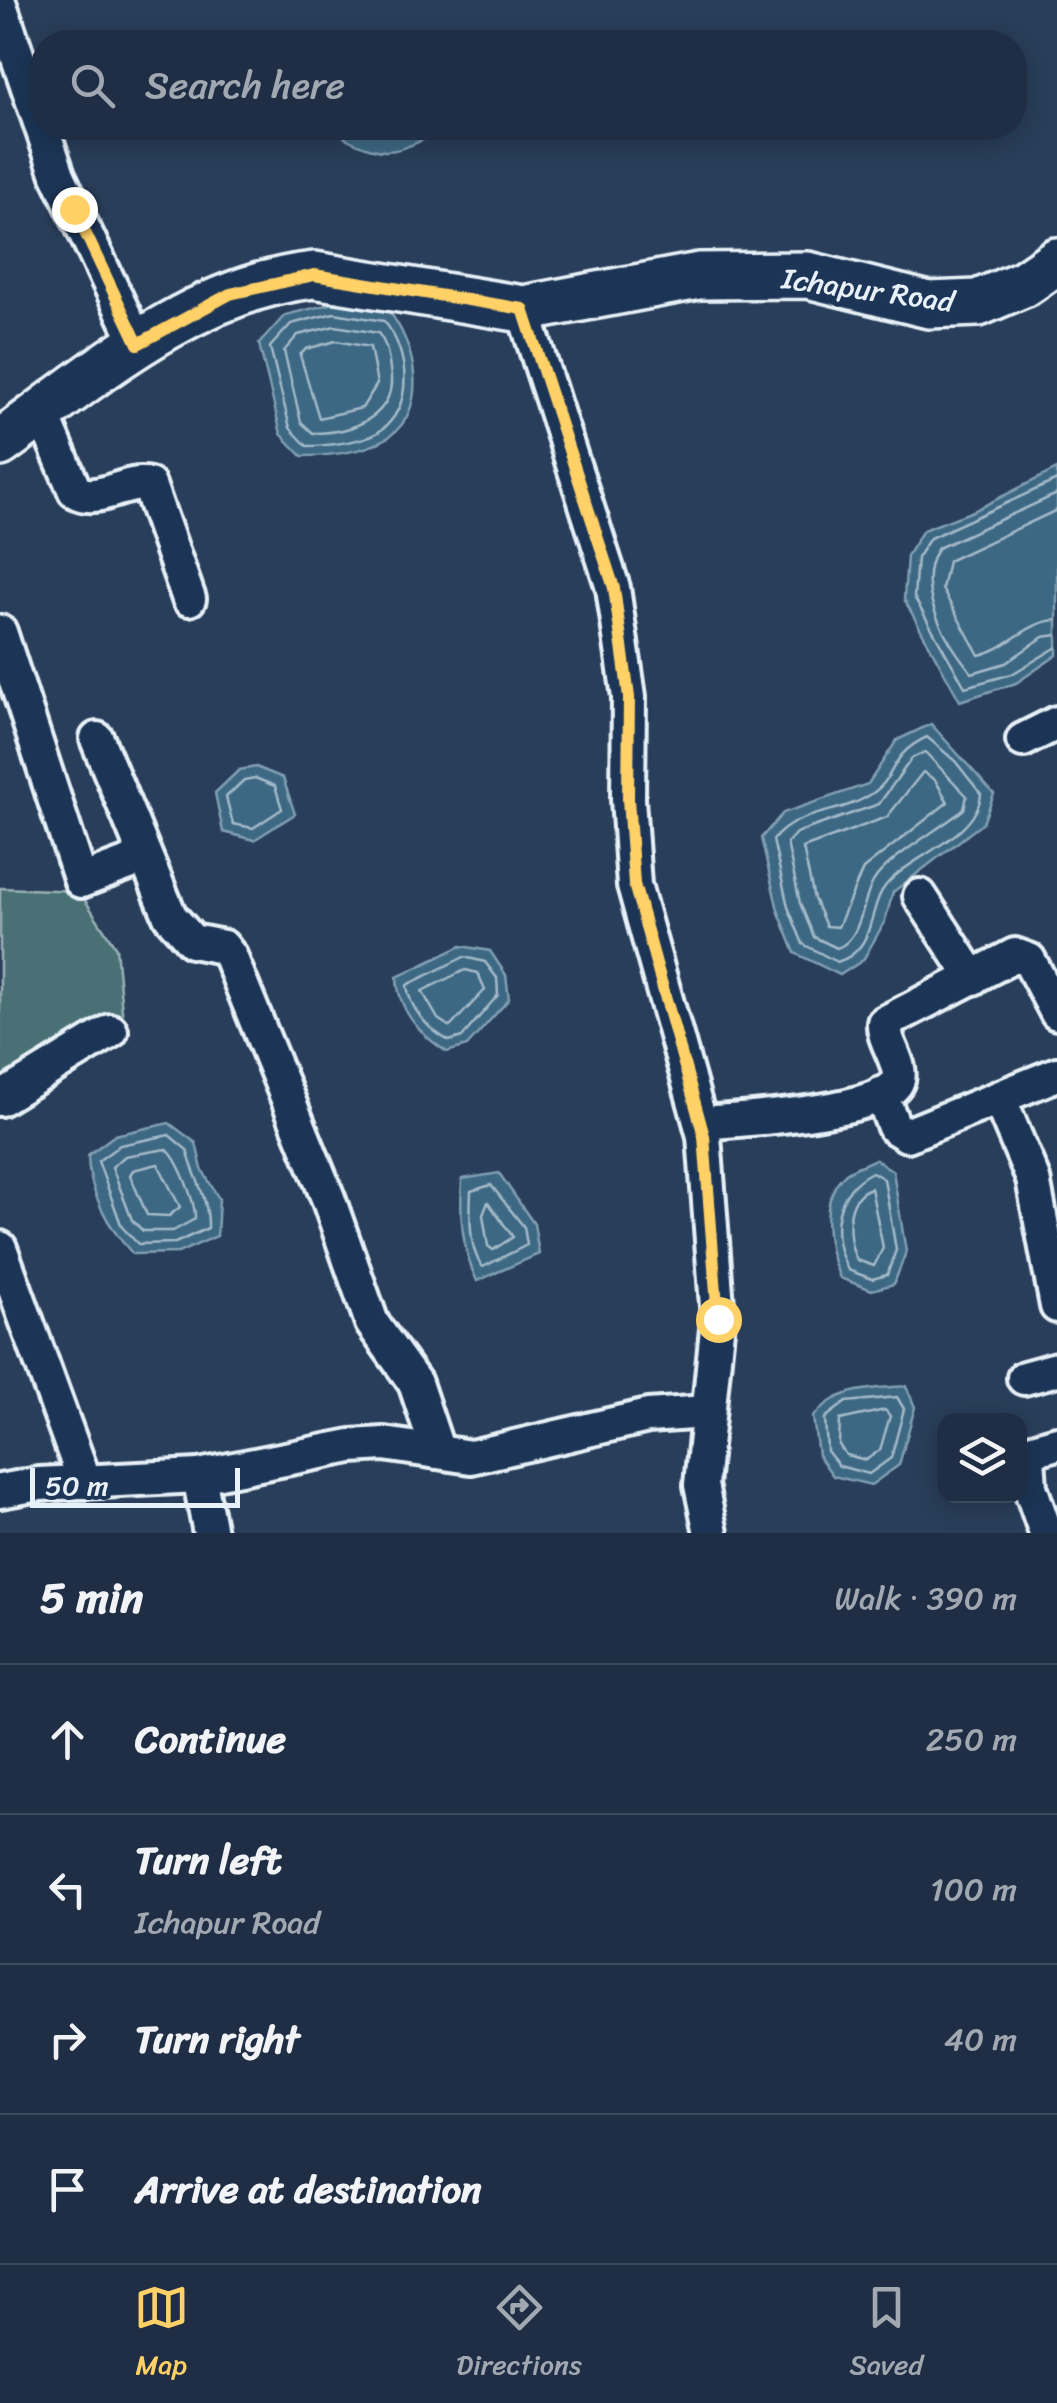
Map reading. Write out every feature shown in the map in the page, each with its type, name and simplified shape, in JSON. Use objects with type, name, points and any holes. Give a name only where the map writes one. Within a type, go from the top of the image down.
[{"type":"street","points":[[0,5],[30,93]]},
{"type":"street","points":[[46,140],[58,175],[138,344]]},
{"type":"street","name":"Ichapur Road","points":[[0,443],[138,344],[230,294],[314,275],[523,309],[699,276],[808,275],[929,304],[978,304],[1026,282],[1057,261]]},
{"type":"street","points":[[523,309],[614,588],[629,697],[628,799],[634,884],[701,1123],[718,1319],[701,1485],[710,1533]]},
{"type":"street","points":[[42,412],[75,491],[88,497],[137,484],[154,490],[164,534],[189,599]]},
{"type":"street","points":[[0,632],[80,881],[145,857]]},
{"type":"street","points":[[1023,740],[1057,723]]},
{"type":"street","points":[[97,739],[170,916],[189,939],[223,946],[230,956],[328,1198],[372,1323],[415,1383],[438,1452]]},
{"type":"street","points":[[920,896],[974,978]]},
{"type":"street","points":[[701,1123],[841,1108],[881,1094],[893,1087],[899,1074],[884,1023],[1015,956],[1024,956],[1057,1014]]},
{"type":"street","points":[[0,1098],[112,1031]]},
{"type":"street","points":[[881,1094],[894,1127],[907,1135],[1057,1074]]},
{"type":"street","points":[[999,1098],[1033,1179],[1057,1306]]},
{"type":"street","points":[[0,1248],[85,1482]]},
{"type":"street","points":[[1024,1378],[1057,1369]]},
{"type":"street","points":[[0,1491],[199,1476],[351,1446],[384,1444],[471,1457],[648,1416],[707,1412]]},
{"type":"street","points":[[1046,1533],[1030,1487],[1028,1457],[1034,1450],[1057,1443]]},
{"type":"street","points":[[199,1476],[210,1533]]},
{"type":"green space","points":[[0,888],[79,891],[116,948],[124,1032],[0,1089]]},
{"type":"water","points":[[350,140],[422,140],[397,150],[370,148]]},
{"type":"water","points":[[334,303],[388,310],[412,361],[413,398],[396,431],[380,442],[352,451],[302,456],[281,434],[259,344],[285,315]]},
{"type":"water","points":[[1057,469],[1057,655],[1016,683],[960,701],[904,599],[907,556],[923,530],[973,511]]},
{"type":"water","points":[[931,724],[994,794],[983,823],[893,892],[885,921],[863,960],[840,975],[795,953],[778,910],[761,838],[783,813],[868,784],[897,740]]},
{"type":"water","points":[[256,767],[283,778],[295,814],[254,840],[223,832],[215,793],[239,770]]},
{"type":"water","points":[[461,946],[490,951],[506,975],[509,999],[467,1046],[447,1052],[412,1021],[401,1001],[397,977]]},
{"type":"water","points":[[169,1123],[196,1143],[202,1169],[219,1199],[217,1236],[178,1253],[133,1254],[102,1209],[88,1155],[115,1135]]},
{"type":"water","points":[[875,1159],[893,1171],[906,1252],[894,1284],[872,1290],[840,1278],[827,1224],[837,1184],[849,1171]]},
{"type":"water","points":[[499,1173],[534,1224],[539,1254],[477,1281],[463,1231],[462,1179]]},
{"type":"water","points":[[906,1386],[915,1407],[899,1465],[871,1485],[833,1476],[818,1455],[813,1417],[844,1395]]},
{"type":"route","points":[[74,209],[138,344],[230,294],[314,275],[523,309],[614,588],[629,697],[628,799],[634,884],[704,1136],[718,1319]]}]
